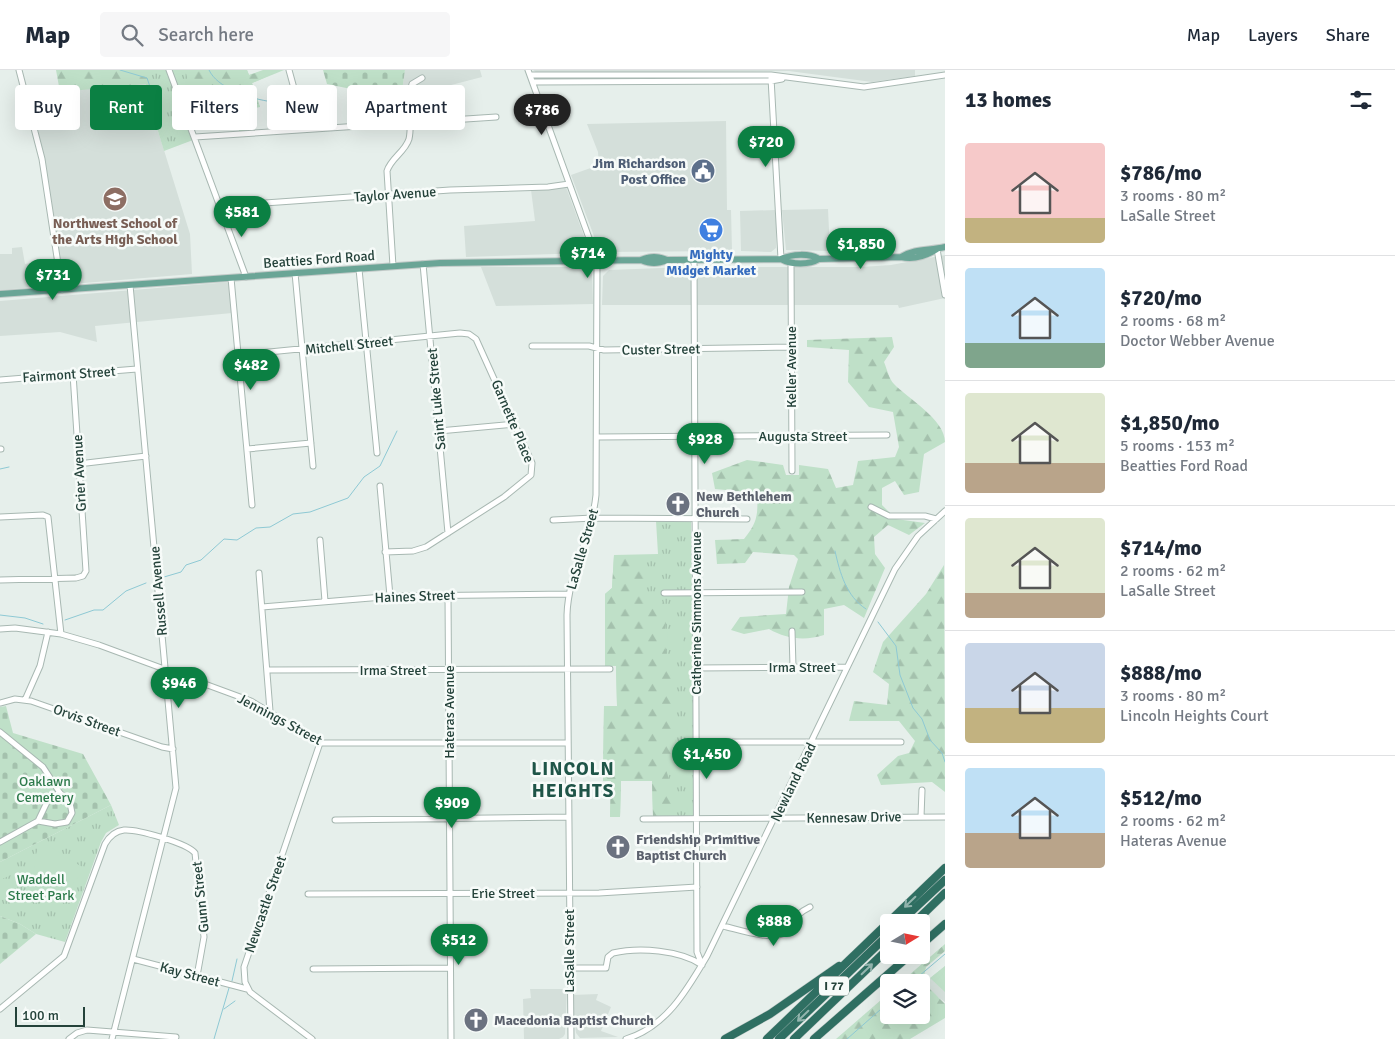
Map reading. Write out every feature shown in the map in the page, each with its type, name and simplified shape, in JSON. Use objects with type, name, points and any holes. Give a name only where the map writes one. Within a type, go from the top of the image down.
[{"type":"highway","name":"I 77","points":[[767,1039],[945,868]]},
{"type":"highway","points":[[909,914],[945,880]]},
{"type":"highway","points":[[923,914],[945,893]]},
{"type":"highway","points":[[930,937],[945,924]]},
{"type":"highway","name":"I 77","points":[[779,1039],[880,943]]},
{"type":"highway","name":"I 77","points":[[794,1039],[880,957]]},
{"type":"highway","points":[[725,1039],[775,1010],[828,972],[848,961]]},
{"type":"highway","name":"I 77","points":[[814,1039],[900,964]]},
{"type":"main road","name":"Beatties Ford Road","points":[[781,260],[788,256],[813,256],[819,259],[901,257],[909,252],[945,247]]},
{"type":"main road","name":"Beatties Ford Road","points":[[0,294],[423,264],[597,260],[641,260],[650,263],[659,263],[667,260],[781,260],[791,263],[813,263],[819,259]]},
{"type":"street","points":[[19,70],[42,159],[62,290]]},
{"type":"street","points":[[170,70],[246,277]]},
{"type":"street","points":[[289,70],[293,85]]},
{"type":"street","points":[[529,73],[787,78],[864,87],[945,75]]},
{"type":"street","name":"LaSalle Street","points":[[529,73],[597,260],[597,485],[593,518],[569,594],[567,669],[568,893],[571,1039]]},
{"type":"street","points":[[532,82],[628,76]]},
{"type":"street","points":[[412,85],[422,78]]},
{"type":"street","points":[[771,78],[781,260]]},
{"type":"street","points":[[465,119],[496,117]]},
{"type":"street","points":[[195,137],[298,130]]},
{"type":"street","points":[[393,266],[387,171],[391,162],[407,144],[408,130]]},
{"type":"street","name":"Taylor Avenue","points":[[220,206],[450,190],[548,187],[569,184]]},
{"type":"street","points":[[937,249],[945,295]]},
{"type":"street","name":"Catherine Simmons Avenue","points":[[694,260],[696,348],[697,952],[702,965]]},
{"type":"street","name":"Keller Avenue","points":[[791,263],[792,471]]},
{"type":"street","name":"Saint Luke Street","points":[[423,264],[448,533]]},
{"type":"street","points":[[359,268],[377,453]]},
{"type":"street","points":[[295,273],[313,466]]},
{"type":"street","points":[[232,278],[252,505]]},
{"type":"street","name":"Russell Avenue","points":[[112,1039],[176,788],[130,285]]},
{"type":"street","name":"Garnette Place","points":[[386,552],[421,549],[448,533],[531,476],[532,462],[476,339],[472,335],[460,333],[430,336]]},
{"type":"street","name":"Mitchell Street","points":[[238,354],[430,336]]},
{"type":"street","name":"Custer Street","points":[[532,346],[589,346],[604,350],[791,347]]},
{"type":"street","name":"Fairmont Street","points":[[0,380],[138,368]]},
{"type":"street","name":"Grier Avenue","points":[[55,579],[78,578],[86,573],[73,374]]},
{"type":"street","points":[[439,431],[515,424]]},
{"type":"street","name":"Augusta Street","points":[[598,437],[888,435]]},
{"type":"street","points":[[247,448],[311,443]]},
{"type":"street","points":[[78,464],[146,456]]},
{"type":"street","points":[[380,486],[390,596]]},
{"type":"street","points":[[871,507],[889,516],[925,516],[936,519]]},
{"type":"street","name":"Newland Road","points":[[626,1039],[646,1031],[663,1018],[702,965],[723,926],[899,560],[918,536],[945,511]]},
{"type":"street","points":[[0,516],[46,516],[50,524],[61,634]]},
{"type":"street","points":[[553,520],[593,518],[747,519]]},
{"type":"street","points":[[320,540],[325,601]]},
{"type":"street","points":[[259,573],[270,711]]},
{"type":"street","points":[[0,580],[55,579]]},
{"type":"street","points":[[664,593],[802,592]]},
{"type":"street","name":"Haines Street","points":[[262,607],[390,596],[569,594]]},
{"type":"street","name":"Hateras Avenue","points":[[448,595],[451,1039]]},
{"type":"street","name":"Jennings Street","points":[[0,629],[15,628],[61,634],[99,645],[251,701],[320,743],[568,744]]},
{"type":"street","points":[[792,631],[792,668]]},
{"type":"street","points":[[25,700],[40,666],[48,632]]},
{"type":"street","name":"Irma Street","points":[[696,668],[847,668]]},
{"type":"street","name":"Irma Street","points":[[267,670],[610,669]]},
{"type":"street","name":"Orvis Street","points":[[0,703],[25,700],[162,747],[173,749]]},
{"type":"street","points":[[0,732],[43,767],[60,793],[70,803],[72,813],[70,819],[62,824],[38,821]]},
{"type":"street","points":[[696,742],[901,742]]},
{"type":"street","name":"Newcastle Street","points":[[247,989],[244,976],[246,959],[320,743]]},
{"type":"street","points":[[921,817],[922,790]]},
{"type":"street","points":[[0,842],[38,821],[49,798],[60,793]]},
{"type":"street","points":[[335,820],[568,817]]},
{"type":"street","name":"Kennesaw Drive","points":[[643,819],[945,817]]},
{"type":"street","name":"Gunn Street","points":[[0,1009],[64,956],[108,838],[116,832],[124,830],[190,847],[197,858],[204,937],[197,976]]},
{"type":"street","name":"Erie Street","points":[[308,894],[568,893],[698,888]]},
{"type":"street","points":[[723,926],[778,936],[786,931],[799,912],[810,907]]},
{"type":"street","points":[[569,968],[606,968],[608,956],[613,953],[648,951],[664,952],[692,958],[702,965]]},
{"type":"street","name":"Kay Street","points":[[133,959],[247,989]]},
{"type":"street","points":[[313,969],[450,968]]},
{"type":"street","points":[[247,989],[312,1039]]},
{"type":"street","points":[[69,1039],[82,1031],[176,1037]]},
{"type":"shaded area","points":[[405,70],[480,70],[482,77],[451,85],[403,85]]},
{"type":"shaded area","points":[[533,70],[915,70],[915,76],[872,82],[789,71],[537,73]]},
{"type":"shaded area","name":"Northwest School of the Arts High School","points":[[148,83],[148,85],[122,85]]},
{"type":"shaded area","name":"Northwest School of the Arts High School","points":[[90,87],[90,130],[158,130],[190,234],[192,274],[0,290],[0,254],[12,254],[12,248],[22,247],[25,264],[60,258],[38,130],[80,130],[80,88]]},
{"type":"shaded area","points":[[726,121],[727,210],[731,210],[732,251],[600,252],[571,175],[599,165],[598,152],[587,124]]},
{"type":"shaded area","points":[[566,187],[588,247],[586,253],[466,257],[464,226],[535,221],[531,190]]},
{"type":"shaded area","points":[[828,209],[830,251],[786,250],[782,210]]},
{"type":"shaded area","points":[[776,210],[776,248],[771,252],[741,251],[740,211]]},
{"type":"shaded area","points":[[945,255],[945,298],[899,308],[898,305],[602,305],[603,276],[609,270],[688,267],[861,267],[891,265]]},
{"type":"shaded area","points":[[481,267],[589,267],[592,271],[593,304],[496,306]]},
{"type":"shaded area","points":[[230,282],[232,313],[95,326],[97,342],[60,332],[0,336],[0,301]]},
{"type":"shaded area","points":[[945,966],[945,1002],[930,992],[930,978]]},
{"type":"shaded area","points":[[530,989],[567,989],[565,1034],[563,1037],[559,1039],[524,1039],[523,999],[531,998]]},
{"type":"shaded area","points":[[598,994],[596,1000],[611,1007],[601,1031],[618,1037],[580,1038],[576,1033],[572,995]]},
{"type":"green space","points":[[56,70],[247,70],[249,75],[263,70],[284,70],[252,83],[253,85],[172,85],[172,130],[189,130],[193,140],[164,151],[158,130],[162,130],[162,85],[148,85],[148,83]]},
{"type":"green space","points":[[56,70],[132,70],[134,75],[146,77],[150,85],[90,85],[90,89],[80,90],[80,85],[59,85]]},
{"type":"green space","points":[[185,70],[247,70],[249,75],[266,70],[268,76],[252,83],[253,85],[190,85]]},
{"type":"green space","points":[[323,70],[405,70],[403,85],[347,85],[347,88],[327,84]]},
{"type":"green space","points":[[892,337],[894,347],[884,362],[891,379],[900,390],[939,425],[945,442],[924,454],[919,492],[904,495],[895,481],[882,488],[882,505],[896,519],[925,523],[909,535],[888,525],[874,537],[875,554],[885,568],[864,618],[844,605],[824,609],[824,635],[810,638],[789,637],[769,629],[744,634],[731,630],[740,617],[786,614],[789,587],[798,559],[794,555],[753,552],[745,563],[717,564],[715,540],[744,539],[755,523],[757,493],[715,489],[712,473],[747,460],[783,465],[786,475],[799,475],[799,465],[828,469],[836,488],[853,485],[858,461],[895,457],[899,447],[893,412],[869,407],[848,382],[849,350],[807,347],[807,340]]},
{"type":"green space","points":[[656,521],[691,522],[695,816],[653,816],[652,781],[621,781],[620,817],[610,817],[611,781],[603,781],[604,706],[617,706],[616,666],[605,666],[605,594],[612,588],[614,555],[658,554]]},
{"type":"green space","points":[[614,555],[644,555],[644,591],[658,595],[662,600],[666,622],[664,641],[671,676],[670,695],[673,703],[670,718],[676,730],[676,756],[667,772],[669,781],[675,784],[670,810],[664,816],[653,816],[652,781],[621,781],[620,817],[610,817],[611,781],[603,781],[604,706],[617,706],[616,666],[605,666],[605,594],[612,588]]},
{"type":"green space","points":[[944,565],[945,792],[932,782],[881,785],[877,775],[898,756],[909,753],[915,741],[899,721],[849,721],[854,701],[887,705],[889,684],[873,672],[883,642],[926,594]]},
{"type":"green space","points":[[667,632],[683,632],[684,650],[668,650]]},
{"type":"green space","name":"Oaklawn Cemetery","points":[[6,706],[13,733],[83,754],[111,805],[0,862],[0,707]]},
{"type":"green space","name":"Waddell Street Park","points":[[111,805],[119,825],[106,833],[101,842],[65,942],[36,934],[20,924],[0,916],[0,862]]},
{"type":"green space","points":[[40,843],[44,843],[82,867],[82,872],[56,906],[38,890],[36,885],[34,866]]},
{"type":"green space","points":[[8,863],[13,874],[0,880],[0,867]]},
{"type":"green space","points":[[0,916],[20,924],[36,934],[0,964]]},
{"type":"green space","points":[[945,944],[945,951],[930,964],[930,957]]},
{"type":"green space","points":[[922,964],[930,964],[926,967],[925,974],[910,974]]},
{"type":"green space","points":[[945,966],[945,992],[930,978]]},
{"type":"green space","points":[[930,989],[945,1004],[945,1018],[910,1039],[836,1039],[880,1001],[880,1024],[930,1024]]},
{"type":"waterway","points":[[120,70],[147,78],[149,85]]},
{"type":"waterway","points":[[209,70],[226,87],[243,95],[267,101]]},
{"type":"waterway","points":[[164,577],[181,572],[186,565],[201,560],[224,539],[237,540],[256,528],[270,527],[293,514],[310,512],[348,498],[364,477],[380,466],[397,431]]},
{"type":"waterway","points":[[0,469],[9,467]]},
{"type":"waterway","points":[[835,551],[842,576],[849,591],[853,598],[866,609]]},
{"type":"waterway","points":[[65,620],[94,610],[103,610],[126,591],[146,583]]},
{"type":"waterway","points":[[0,615],[25,618],[43,624]]},
{"type":"waterway","points":[[878,622],[896,646],[900,675],[913,708],[922,719],[930,740],[942,753],[945,762]]},
{"type":"waterway","points":[[921,974],[945,954]]},
{"type":"waterway","points":[[232,981],[237,959]]},
{"type":"waterway","points":[[214,1039],[229,988]]},
{"type":"waterway","points":[[224,1009],[235,1001]]},
{"type":"waterway","points":[[847,1039],[880,1010]]},
{"type":"place","name":"Jim Richardson Post Office","points":[[703,171]]},
{"type":"place","name":"Northwest School of the Arts High School","points":[[115,199]]},
{"type":"place","name":"Mighty Midget Market","points":[[711,230]]},
{"type":"place","name":"New Bethlehem Church","points":[[678,504]]},
{"type":"place","name":"Friendship Primitive Baptist Church","points":[[618,847]]},
{"type":"place","name":"Macedonia Baptist Church","points":[[476,1020]]},
{"type":"district","name":"LINCOLN HEIGHTS","points":[[573,779]]}]
